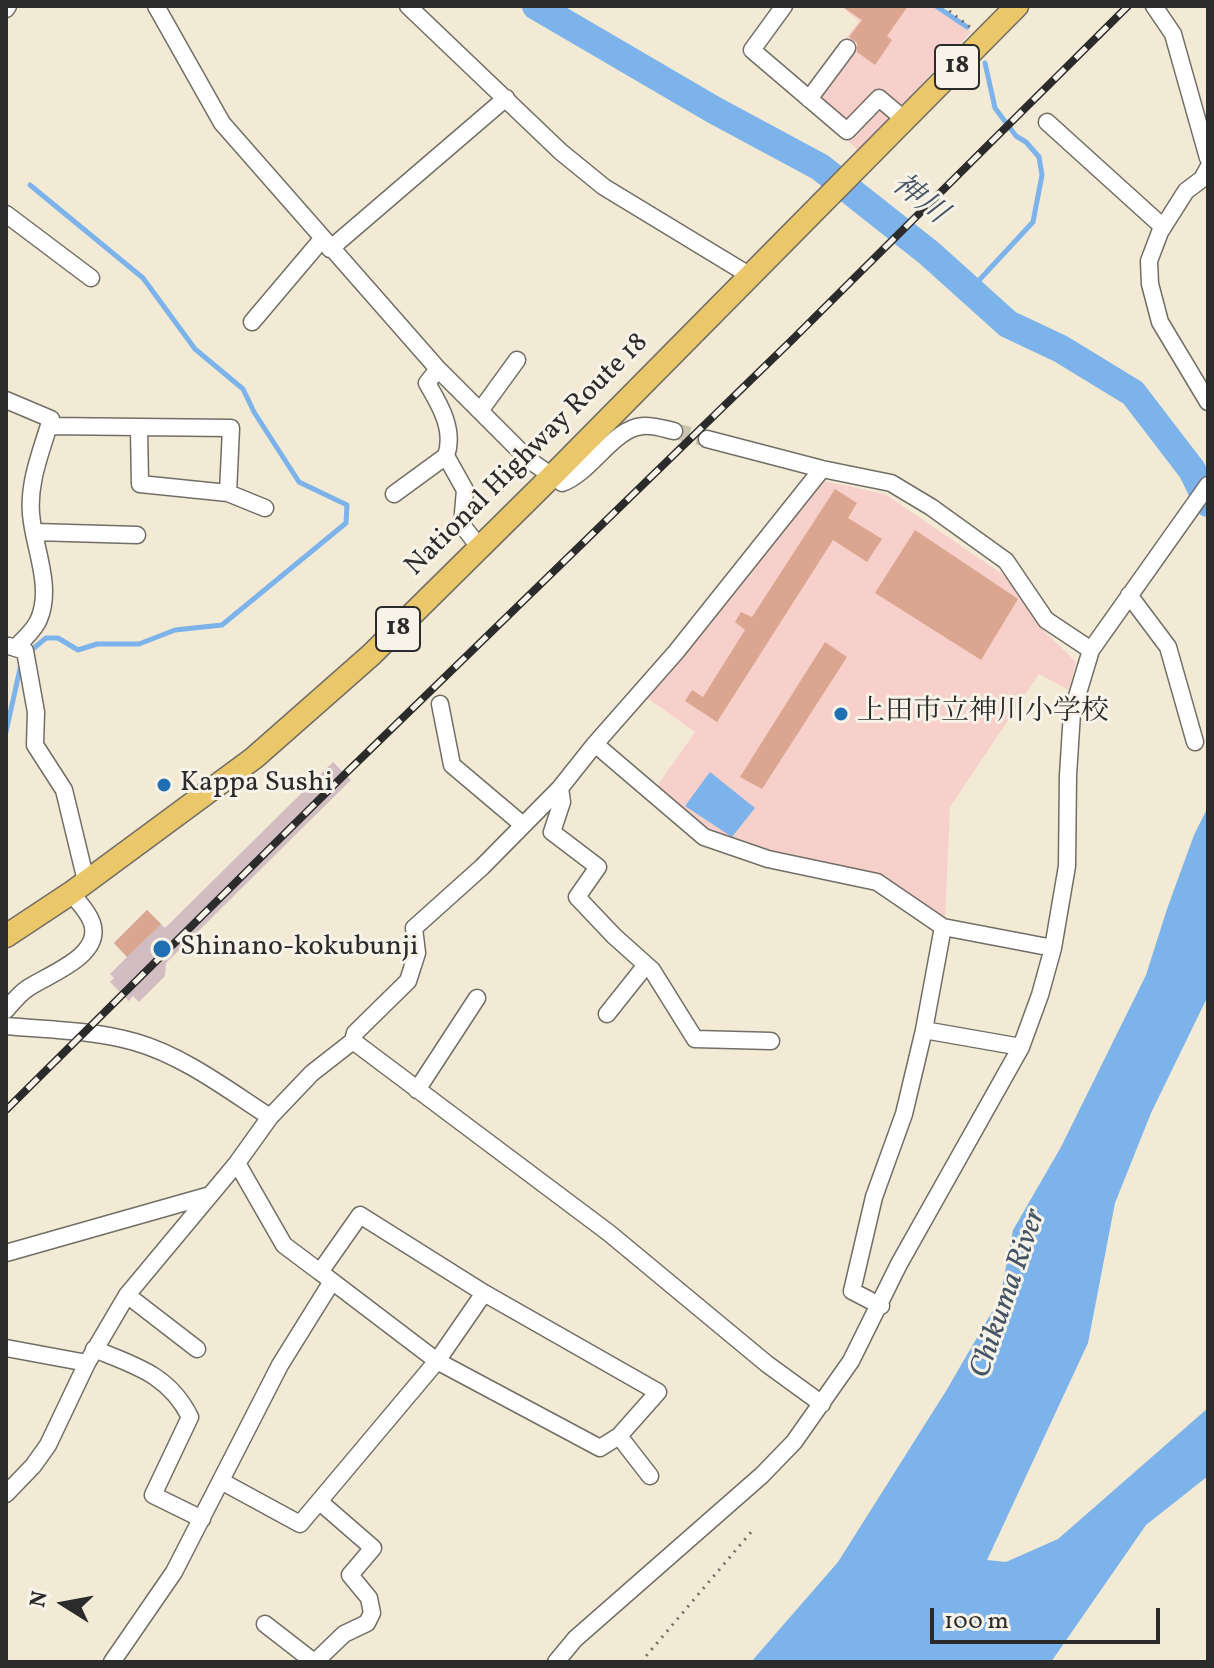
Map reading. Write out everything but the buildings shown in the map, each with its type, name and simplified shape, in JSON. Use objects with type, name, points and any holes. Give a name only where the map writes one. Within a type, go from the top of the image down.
[{"type":"highway","name":"National Highway Route 18","points":[[6,936],[254,758],[371,655],[1017,6]]},
{"type":"street","points":[[156,6],[222,123],[438,369],[529,460],[562,483],[575,478],[608,446],[630,430],[642,426],[674,431]]},
{"type":"street","points":[[408,6],[561,152],[604,187],[755,270]]},
{"type":"street","points":[[784,6],[752,50],[847,131],[879,98],[901,124]]},
{"type":"street","points":[[1154,6],[1173,34],[1208,158]]},
{"type":"street","points":[[809,99],[847,48]]},
{"type":"street","points":[[252,322],[327,244],[506,98]]},
{"type":"street","points":[[1047,122],[1163,227]]},
{"type":"street","points":[[1206,179],[1186,191],[1163,227],[1149,261],[1150,284],[1160,322],[1208,402]]},
{"type":"street","points":[[6,214],[91,278]]},
{"type":"street","points":[[480,411],[517,360]]},
{"type":"street","points":[[438,369],[427,383],[441,406],[449,431],[446,456],[465,490],[462,525],[480,548]]},
{"type":"street","points":[[6,400],[51,419],[33,479],[32,522],[44,582],[40,619],[11,646],[25,651],[36,712],[35,745],[64,790],[78,887],[93,925],[94,936],[86,951],[18,996],[6,1010]]},
{"type":"street","points":[[49,426],[231,428],[228,493]]},
{"type":"street","points":[[139,429],[140,484],[228,493],[265,508]]},
{"type":"street","points":[[707,439],[822,469],[891,483],[931,507],[1006,561],[1046,620],[1091,650]]},
{"type":"street","points":[[394,494],[446,456]]},
{"type":"street","points":[[6,1494],[48,1445],[90,1356],[127,1295],[237,1163],[270,1117],[312,1073],[353,1041],[355,1033],[408,981],[417,953],[414,928],[482,867],[560,788],[676,652],[822,469]]},
{"type":"street","points":[[556,1662],[575,1639],[762,1475],[794,1442],[851,1361],[881,1306],[899,1264],[1021,1047],[1040,995],[1053,948],[1067,866],[1072,713],[1091,650],[1208,485]]},
{"type":"street","points":[[35,532],[137,535]]},
{"type":"street","points":[[1130,594],[1168,647],[1195,742]]},
{"type":"street","points":[[440,704],[452,765],[523,825]]},
{"type":"street","points":[[595,744],[704,837],[768,859],[877,882],[943,927],[1053,948]]},
{"type":"street","points":[[560,788],[562,802],[552,832],[598,867],[577,897],[652,970],[695,1039],[771,1041]]},
{"type":"street","points":[[881,1306],[852,1291],[874,1197],[904,1114],[924,1030],[943,927]]},
{"type":"street","points":[[607,1014],[646,965]]},
{"type":"street","points":[[417,1090],[477,998]]},
{"type":"street","points":[[6,1026],[84,1032],[137,1042],[186,1064],[270,1117]]},
{"type":"street","points":[[924,1030],[1021,1047]]},
{"type":"street","points":[[353,1041],[609,1233],[767,1364],[822,1404]]},
{"type":"street","points":[[112,1662],[174,1572],[280,1365],[326,1278],[360,1215],[484,1293],[658,1392],[619,1436],[600,1448],[437,1361],[326,1278],[284,1245],[237,1163]]},
{"type":"street","points":[[6,1253],[207,1196]]},
{"type":"street","points":[[221,1481],[300,1524],[437,1361],[484,1293]]},
{"type":"street","points":[[127,1295],[197,1349]]},
{"type":"street","points":[[6,1348],[90,1356],[153,1373],[181,1398],[190,1417],[153,1495],[202,1519]]},
{"type":"street","points":[[619,1436],[650,1476]]},
{"type":"street","points":[[265,1624],[315,1662],[344,1634],[367,1623],[372,1613],[369,1598],[350,1575],[373,1548],[320,1502]]},
{"type":"path","points":[[943,6],[985,39]]},
{"type":"path","points":[[641,1662],[752,1531]]},
{"type":"shaded area","points":[[850,6],[934,6],[971,32],[859,151],[801,99],[859,21],[846,11]]},
{"type":"shaded area","name":"上田市立神川小学校","points":[[824,481],[885,494],[1011,580],[1022,593],[1040,627],[1076,662],[1069,690],[1039,674],[950,807],[945,920],[878,877],[766,854],[707,834],[655,789],[695,732],[643,695]]},
{"type":"shaded area","points":[[333,762],[351,780],[166,963],[165,976],[139,1002],[133,996],[129,1001],[110,982],[114,978],[110,974],[127,957],[114,943],[147,910],[165,928]]},
{"type":"water","points":[[710,772],[755,808],[732,837],[685,806]]},
{"type":"water","name":"Chikuma River","points":[[1208,807],[1208,996],[1151,1113],[1115,1203],[1088,1343],[987,1560],[1006,1562],[1058,1539],[1208,1408],[1208,1476],[1146,1525],[1051,1662],[751,1662],[838,1562],[946,1391],[1000,1298],[1013,1230],[1061,1147],[1146,975],[1194,835]]},
{"type":"waterway","name":"神川","points":[[536,6],[714,110],[820,167],[929,253],[1008,324],[1061,349],[1133,393],[1192,470],[1208,503]]},
{"type":"waterway","points":[[936,6],[967,27]]},
{"type":"waterway","points":[[970,290],[1033,222],[1042,175],[1039,157],[1016,136],[995,108],[985,63]]},
{"type":"waterway","points":[[28,653],[46,638],[58,638],[78,650],[97,644],[139,644],[175,630],[222,625],[346,523],[347,505],[299,482],[254,412],[243,389],[195,349],[143,278],[30,185]]},
{"type":"waterway","points":[[6,732],[21,664]]},
{"type":"tunnel","points":[[674,431],[707,439]]},
{"type":"railway","points":[[6,1110],[345,774],[793,339],[1128,6]]},
{"type":"place","name":"上田市立神川小学校","points":[[841,714]]},
{"type":"place","name":"Kappa Sushi","points":[[164,785]]},
{"type":"place","name":"Shinano-kokubunji","points":[[162,949]]}]
